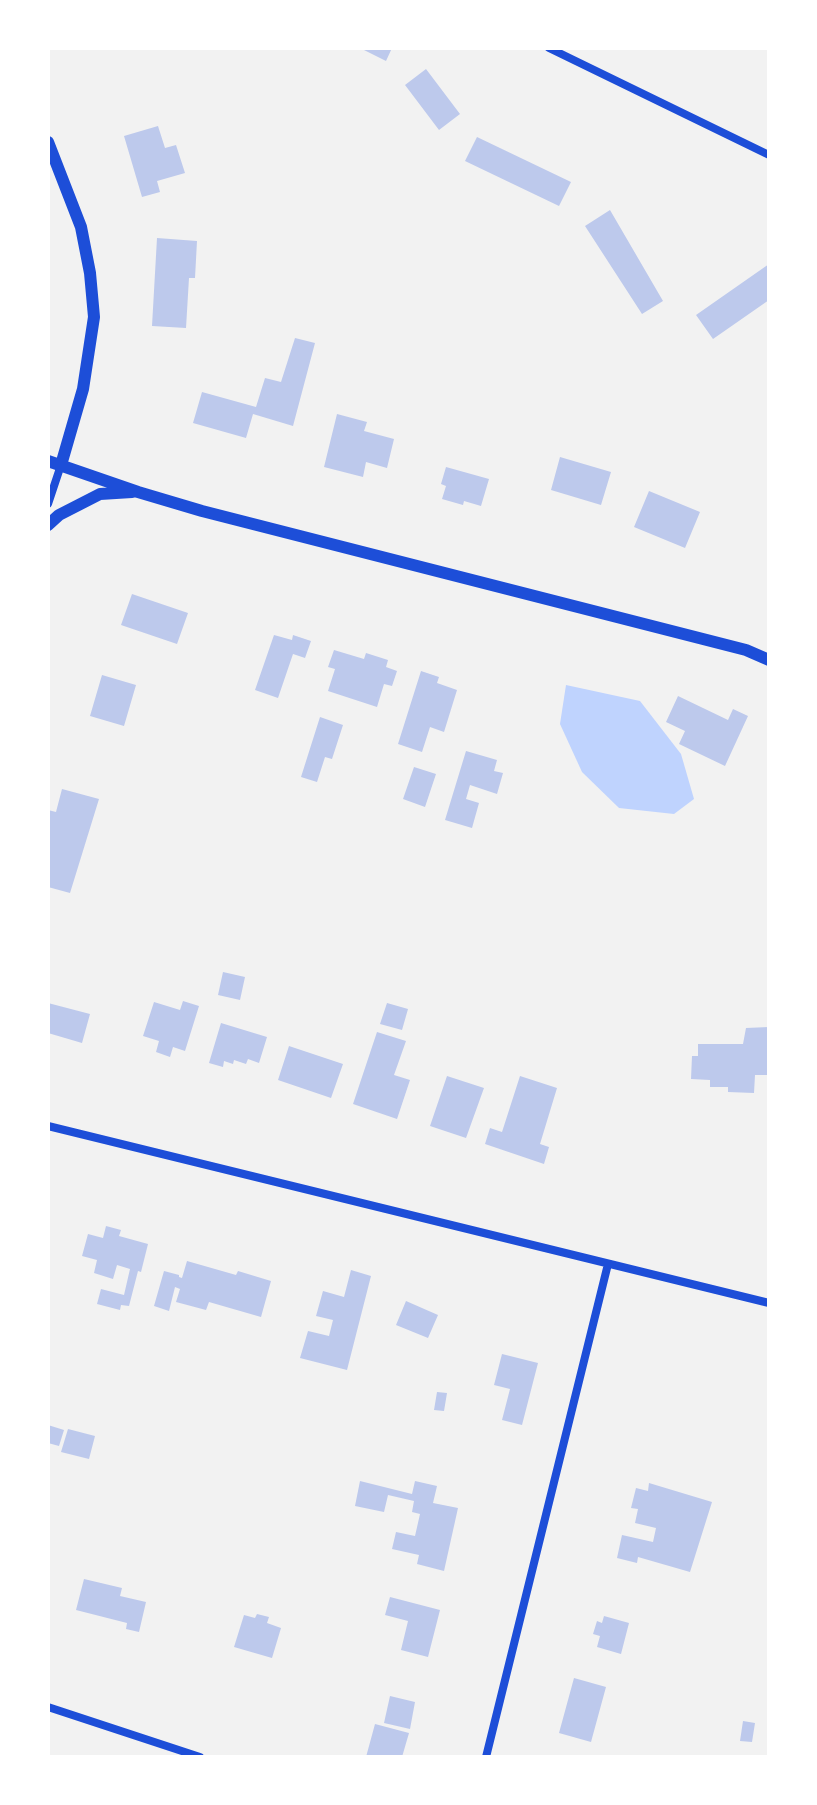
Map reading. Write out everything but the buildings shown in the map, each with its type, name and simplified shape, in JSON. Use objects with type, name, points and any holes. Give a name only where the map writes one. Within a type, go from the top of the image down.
[{"type":"street","points":[[549,48],[769,155]]},
{"type":"street","points":[[48,142],[81,227],[94,317],[83,389],[54,463],[48,504]]},
{"type":"street","points":[[54,463],[138,492],[319,542],[746,650],[769,660]]},
{"type":"street","points":[[48,525],[59,515],[100,494],[138,492]]},
{"type":"street","points":[[48,1126],[769,1303]]},
{"type":"street","points":[[486,1757],[608,1264]]},
{"type":"street","points":[[48,1707],[200,1757]]},
{"type":"water","points":[[566,685],[640,701],[681,754],[694,799],[674,814],[619,808],[582,772],[560,724]]}]
